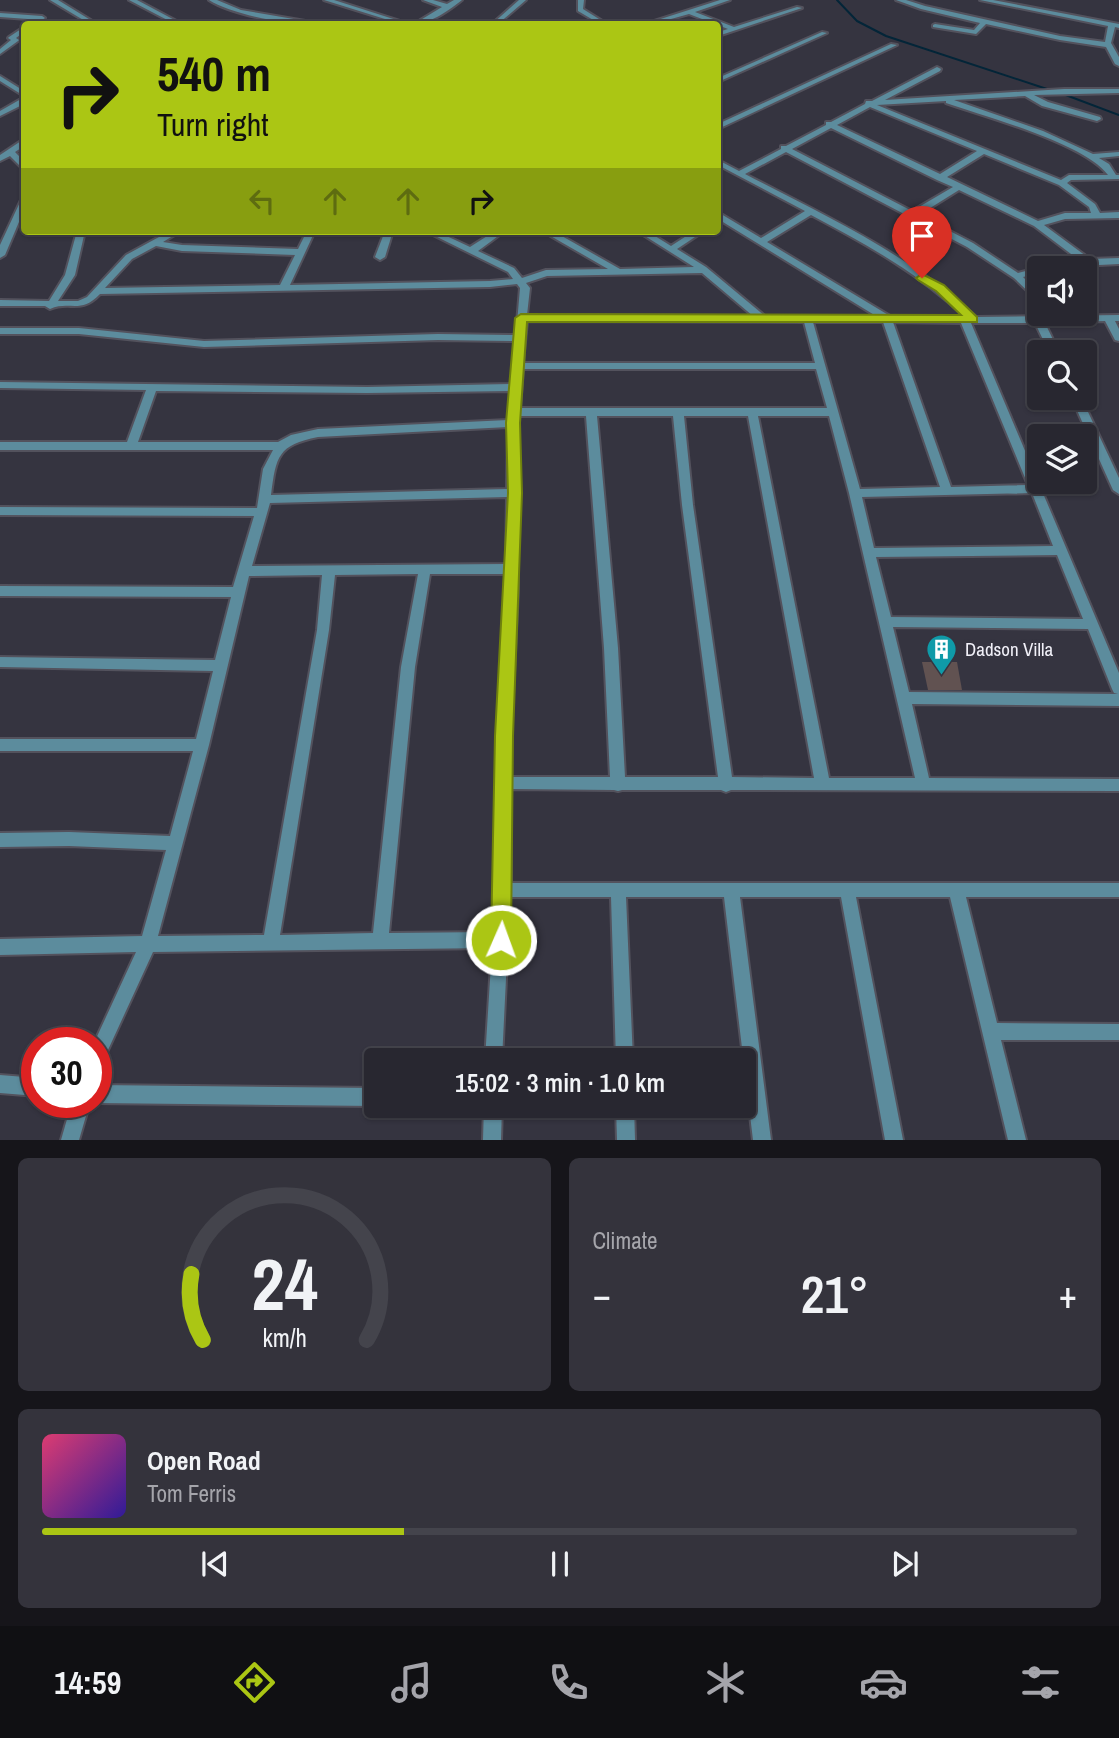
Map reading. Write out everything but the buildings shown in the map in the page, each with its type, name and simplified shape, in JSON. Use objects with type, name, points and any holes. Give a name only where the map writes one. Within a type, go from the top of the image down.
[{"type":"street","points":[[53,0],[89,21]]},
{"type":"street","points":[[132,0],[171,21]]},
{"type":"street","points":[[212,0],[239,12],[250,21]]},
{"type":"street","points":[[327,0],[396,21]]},
{"type":"street","points":[[426,0],[449,7]]},
{"type":"street","points":[[422,21],[459,0]]},
{"type":"street","points":[[498,21],[523,0]]},
{"type":"street","points":[[581,0],[580,10],[599,21]]},
{"type":"street","points":[[658,21],[727,0]]},
{"type":"street","points":[[899,0],[985,21],[1110,45]]},
{"type":"street","points":[[984,0],[1115,26],[1110,45],[1119,64]]},
{"type":"street","points":[[36,21],[64,6]]},
{"type":"street","points":[[721,33],[799,8]]},
{"type":"street","points":[[239,12],[300,21]]},
{"type":"street","points":[[690,12],[714,21]]},
{"type":"street","points":[[0,15],[42,18]]},
{"type":"street","points":[[935,26],[976,32],[985,21]]},
{"type":"street","points":[[721,24],[732,28]]},
{"type":"street","points":[[0,52],[21,32]]},
{"type":"street","points":[[721,79],[824,33]]},
{"type":"street","points":[[0,37],[21,42]]},
{"type":"street","points":[[721,123],[893,45]]},
{"type":"street","points":[[738,174],[937,69]]},
{"type":"street","points":[[0,78],[21,92]]},
{"type":"street","points":[[869,103],[1064,91],[1119,91]]},
{"type":"street","points":[[1027,93],[1045,104],[1097,119]]},
{"type":"street","points":[[944,99],[1095,156],[1109,166],[1116,177]]},
{"type":"street","points":[[0,114],[21,103]]},
{"type":"street","points":[[869,103],[1062,183],[1092,206],[1097,215]]},
{"type":"street","points":[[829,124],[1037,224],[1080,256]]},
{"type":"street","points":[[0,159],[21,145]]},
{"type":"street","points":[[784,148],[970,245],[1017,276],[1027,286]]},
{"type":"street","points":[[940,178],[983,151]]},
{"type":"street","points":[[10,152],[21,162]]},
{"type":"street","points":[[1095,156],[1119,154]]},
{"type":"street","points":[[721,164],[940,288],[969,320],[1027,471]]},
{"type":"street","points":[[1062,183],[1069,178],[1116,177]]},
{"type":"street","points":[[912,215],[958,187]]},
{"type":"street","points":[[0,255],[21,209]]},
{"type":"street","points":[[762,242],[810,212]]},
{"type":"street","points":[[1037,224],[1065,216],[1119,215]]},
{"type":"street","points":[[721,220],[762,242],[887,319],[947,492]]},
{"type":"street","points":[[50,306],[69,275],[80,235]]},
{"type":"street","points":[[0,303],[50,306],[80,304],[99,291],[114,270],[152,243],[169,235]]},
{"type":"street","points":[[283,289],[309,235]]},
{"type":"street","points":[[380,257],[388,235]]},
{"type":"street","points":[[437,235],[511,270],[525,288],[519,338],[515,417],[503,890],[495,1048]]},
{"type":"street","points":[[471,251],[495,235]]},
{"type":"street","points":[[553,235],[616,270]]},
{"type":"street","points":[[648,235],[704,270],[764,320]]},
{"type":"street","points":[[672,249],[694,235]]},
{"type":"street","points":[[152,243],[182,248],[300,252]]},
{"type":"street","points":[[1097,262],[1119,261]]},
{"type":"street","points":[[99,291],[283,289],[522,281],[546,273],[704,270]]},
{"type":"street","points":[[1017,276],[1027,273]]},
{"type":"street","points":[[521,318],[969,320],[1027,318]]},
{"type":"street","points":[[1113,318],[1119,338]]},
{"type":"street","points":[[808,320],[855,493],[924,785]]},
{"type":"street","points":[[0,331],[79,331],[204,344],[438,337],[519,338]]},
{"type":"street","points":[[518,366],[821,366]]},
{"type":"street","points":[[0,385],[152,388],[517,387]]},
{"type":"street","points":[[131,446],[152,388]]},
{"type":"street","points":[[1082,410],[1118,486]]},
{"type":"street","points":[[678,411],[683,490],[714,682],[726,786]]},
{"type":"street","points":[[751,411],[823,785]]},
{"type":"street","points":[[0,446],[280,446],[295,438],[318,433],[591,412],[834,412]]},
{"type":"street","points":[[591,412],[611,648],[618,785]]},
{"type":"street","points":[[110,1027],[148,944],[202,745],[238,592],[263,506],[269,469],[280,446]]},
{"type":"street","points":[[855,493],[1027,489]]},
{"type":"street","points":[[0,511],[263,506],[515,493]]},
{"type":"street","points":[[1036,494],[1119,689]]},
{"type":"street","points":[[867,552],[1060,550]]},
{"type":"street","points":[[380,940],[408,667],[425,569]]},
{"type":"street","points":[[244,570],[512,569]]},
{"type":"street","points":[[271,941],[323,630],[330,570]]},
{"type":"street","points":[[0,591],[238,592]]},
{"type":"street","points":[[885,622],[1091,624]]},
{"type":"street","points":[[0,662],[221,666]]},
{"type":"street","points":[[905,698],[1119,700]]},
{"type":"street","points":[[0,745],[202,745]]},
{"type":"street","points":[[504,783],[726,786],[1119,785]]},
{"type":"street","points":[[0,840],[69,839],[175,843]]},
{"type":"street","points":[[956,889],[1017,1139]]},
{"type":"street","points":[[503,890],[1119,890]]},
{"type":"street","points":[[618,890],[625,1048]]},
{"type":"street","points":[[731,890],[762,1139]]},
{"type":"street","points":[[847,890],[894,1139]]},
{"type":"street","points":[[0,947],[271,941],[501,940]]},
{"type":"street","points":[[991,1031],[1119,1032]]},
{"type":"street","points":[[0,1084],[21,1086]]},
{"type":"street","points":[[112,1094],[364,1097]]},
{"type":"street","points":[[70,1139],[76,1118]]},
{"type":"street","points":[[492,1139],[493,1118]]},
{"type":"street","points":[[625,1118],[626,1139]]},
{"type":"waterway","points":[[837,0],[857,21],[886,36],[1053,91]]},
{"type":"waterway","points":[[1063,94],[1119,115]]},
{"type":"place","name":"Dadson Villa","points":[[942,676]]},
{"type":"route","points":[[501,940],[504,736],[515,493],[513,423],[516,412],[521,318],[972,319],[940,288],[922,278]]}]
